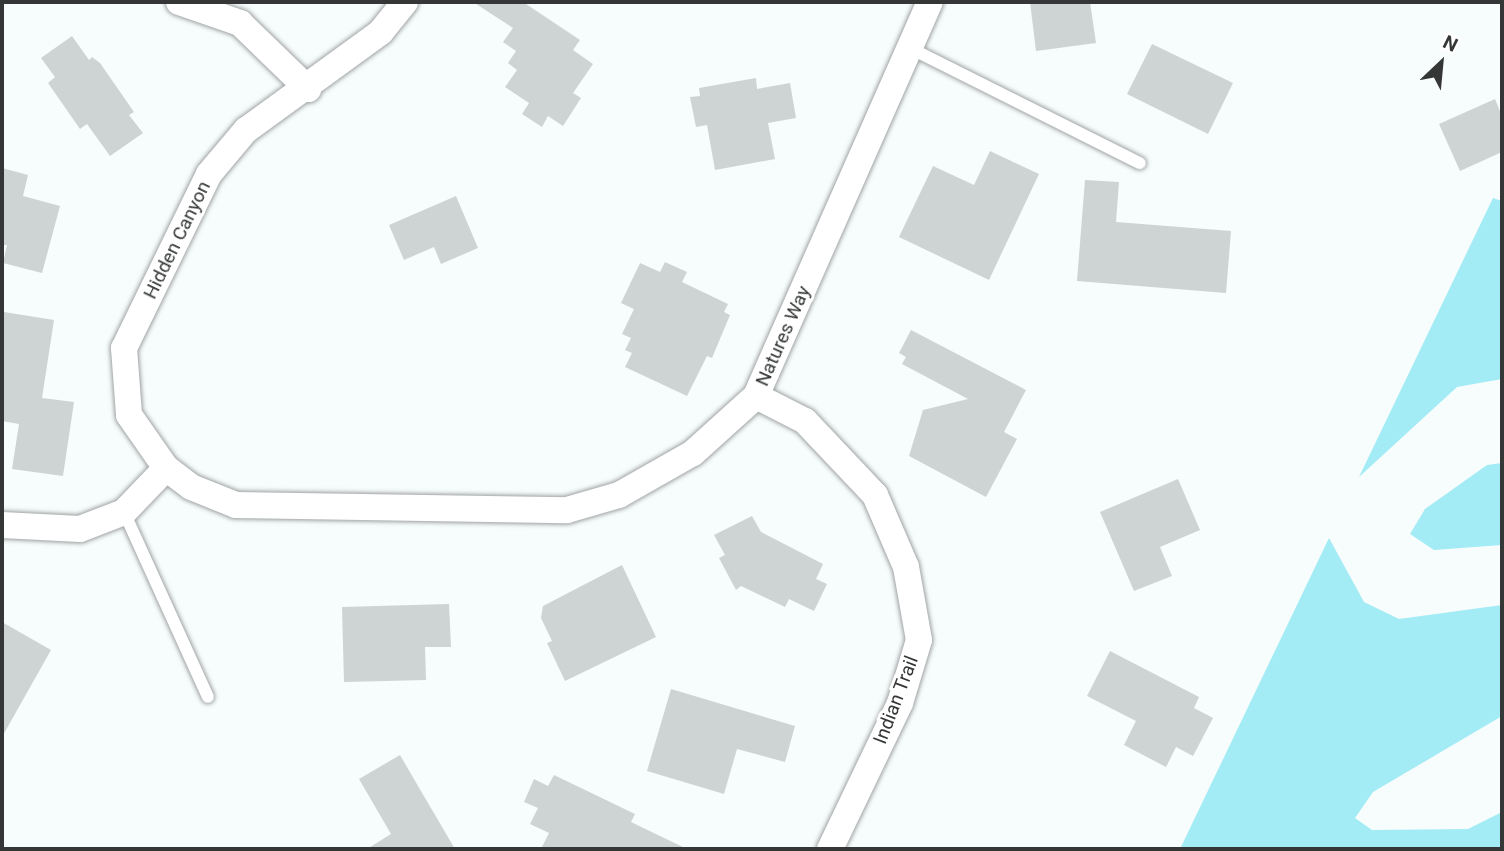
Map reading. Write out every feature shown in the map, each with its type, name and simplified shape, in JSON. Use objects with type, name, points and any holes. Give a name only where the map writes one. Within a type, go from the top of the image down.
[{"type":"street","points":[[179,2],[240,23],[308,89]]},
{"type":"street","name":"Hidden Canyon","points":[[166,468],[129,415],[124,348],[209,174],[246,130],[308,89],[382,32],[405,2]]},
{"type":"street","name":"Natures Way","points":[[166,468],[191,487],[236,505],[567,510],[619,495],[693,453],[756,396],[930,2]]},
{"type":"street","name":"Indian Trail","points":[[756,396],[805,421],[875,495],[906,567],[919,640],[900,703],[830,849]]},
{"type":"street","points":[[2,525],[80,529],[124,512],[166,468]]},
{"type":"lane","points":[[909,48],[1140,163]]},
{"type":"lane","points":[[124,512],[208,697]]},
{"type":"shaded area","points":[[1493,198],[1502,201],[1502,379],[1457,387],[1359,477]]},
{"type":"shaded area","points":[[1502,463],[1502,545],[1434,550],[1410,534],[1425,509],[1487,465]]},
{"type":"shaded area","points":[[1329,538],[1364,602],[1399,619],[1502,605],[1502,716],[1373,792],[1355,818],[1372,830],[1468,829],[1502,812],[1502,849],[1180,849]]},
{"type":"building","points":[[473,2],[523,2],[580,40],[573,50],[593,64],[573,93],[581,98],[563,126],[548,116],[542,127],[522,114],[529,103],[505,87],[517,70],[508,63],[516,51],[503,42],[513,28]]},
{"type":"building","points":[[1030,2],[1090,2],[1096,43],[1036,51]]},
{"type":"building","points":[[72,36],[89,60],[92,57],[100,63],[134,112],[129,115],[143,133],[110,156],[87,124],[80,129],[48,83],[55,77],[41,58]]},
{"type":"building","points":[[1152,44],[1233,83],[1208,134],[1127,94]]},
{"type":"building","points":[[756,78],[757,89],[790,83],[796,118],[768,123],[775,159],[715,170],[707,125],[696,127],[690,97],[700,96],[699,88]]},
{"type":"building","points":[[1495,99],[1502,116],[1502,152],[1460,171],[1439,124]]},
{"type":"building","points":[[990,151],[1039,174],[989,280],[899,237],[933,166],[974,185]]},
{"type":"building","points":[[2,168],[28,175],[23,196],[60,206],[42,273],[3,263],[7,245],[2,245]]},
{"type":"building","points":[[1085,180],[1119,182],[1116,222],[1231,231],[1226,293],[1077,281]]},
{"type":"building","points":[[456,196],[478,248],[441,264],[434,247],[404,260],[389,225]]},
{"type":"building","points":[[665,262],[687,272],[682,282],[728,304],[724,312],[730,315],[712,358],[707,356],[687,396],[625,367],[632,353],[625,350],[631,338],[622,334],[634,309],[621,303],[640,263],[660,272]]},
{"type":"building","points":[[4,312],[54,320],[42,398],[74,402],[63,476],[12,469],[19,424],[2,421]]},
{"type":"building","points":[[911,330],[1026,390],[1004,432],[1017,439],[986,497],[909,456],[923,410],[968,399],[902,364],[906,357],[899,353]]},
{"type":"building","points":[[1178,479],[1200,530],[1160,547],[1172,576],[1134,591],[1100,512]]},
{"type":"building","points":[[752,516],[761,532],[823,564],[816,579],[827,584],[814,611],[789,599],[785,607],[741,586],[736,590],[719,558],[725,555],[714,535]]},
{"type":"building","points":[[622,565],[656,637],[565,681],[547,643],[552,641],[541,618],[543,606]]},
{"type":"building","points":[[449,604],[451,647],[425,647],[426,680],[344,682],[342,607]]},
{"type":"building","points":[[2,622],[51,650],[2,737]]},
{"type":"building","points":[[1110,651],[1199,697],[1194,708],[1213,718],[1193,756],[1176,747],[1166,767],[1124,745],[1136,721],[1087,696]]},
{"type":"building","points":[[671,689],[795,726],[785,762],[737,749],[724,794],[647,771]]},
{"type":"building","points":[[400,755],[455,849],[367,849],[391,834],[359,779]]},
{"type":"building","points":[[554,775],[635,814],[631,822],[687,849],[541,849],[549,833],[530,824],[538,808],[524,802],[534,779],[548,786]]}]
